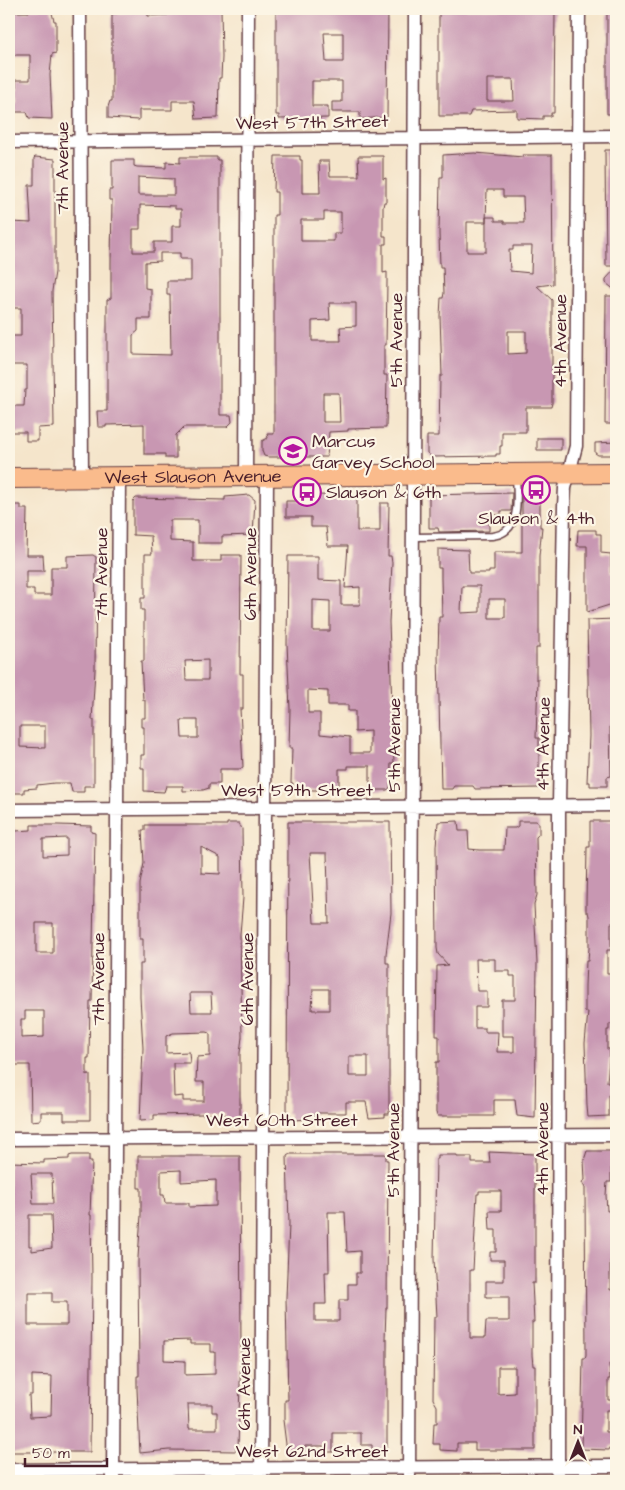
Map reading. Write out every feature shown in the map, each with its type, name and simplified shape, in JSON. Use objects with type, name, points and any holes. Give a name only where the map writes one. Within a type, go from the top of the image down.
[{"type":"main road","name":"West Slauson Avenue","points":[[9,478],[616,473]]},
{"type":"street","name":"7th Avenue","points":[[80,9],[79,141],[82,478]]},
{"type":"street","points":[[246,477],[248,9]]},
{"type":"street","name":"5th Avenue","points":[[409,1481],[415,9]]},
{"type":"street","name":"4th Avenue","points":[[558,1481],[559,805],[564,506],[576,446],[579,9]]},
{"type":"street","name":"West 57th Street","points":[[9,142],[616,136]]},
{"type":"street","name":"6th Avenue","points":[[261,1475],[267,477]]},
{"type":"street","name":"7th Avenue","points":[[113,1475],[119,478]]},
{"type":"street","name":"West 59th Street","points":[[9,810],[616,805]]},
{"type":"street","name":"West 60th Street","points":[[9,1139],[616,1135]]},
{"type":"street","name":"West 62nd Street","points":[[9,1470],[113,1475],[261,1475],[409,1468],[616,1466]]},
{"type":"lane","points":[[413,537],[492,536],[501,534],[517,514],[516,474]]},
{"type":"building","points":[[29,9],[51,9],[54,21],[56,21],[56,53],[52,54],[50,75],[52,119],[29,118],[27,112],[9,112],[9,102],[16,102],[16,80],[30,80],[30,55],[9,55],[9,12],[29,12]]},
{"type":"building","points":[[196,9],[221,9],[222,57],[221,78],[219,78],[218,118],[196,119],[194,101],[172,101],[172,110],[139,110],[139,120],[108,118],[108,107],[110,101],[112,101],[112,14],[147,11],[148,16],[168,15],[168,10],[196,11]]},
{"type":"building","points":[[276,9],[301,9],[301,11],[388,9],[387,117],[360,119],[360,112],[332,112],[332,102],[342,102],[342,81],[312,81],[312,106],[328,106],[328,118],[279,119],[279,115],[276,115]],"holes":[[[324,33],[343,33],[343,62],[326,62]]]},
{"type":"building","points":[[439,9],[555,9],[554,113],[551,113],[551,116],[543,116],[543,119],[517,118],[517,110],[471,111],[469,116],[439,116]],"holes":[[[487,79],[513,79],[514,101],[487,101]]]},
{"type":"building","points":[[607,9],[616,9],[616,114],[607,114]]},
{"type":"building","points":[[605,150],[616,150],[616,266],[606,266]]},
{"type":"building","points":[[475,153],[523,157],[523,155],[552,155],[553,284],[537,286],[552,300],[552,403],[551,407],[526,407],[526,432],[502,432],[500,454],[496,454],[496,456],[432,457],[427,453],[427,436],[439,436],[440,376],[442,376],[440,316],[441,298],[443,298],[444,293],[443,267],[440,267],[439,233],[440,177],[443,177],[443,155]],"holes":[[[487,190],[503,190],[503,197],[523,197],[524,223],[504,223],[504,221],[495,221],[495,217],[486,217]],[[467,222],[486,222],[486,252],[467,252]],[[513,246],[532,246],[531,273],[510,271],[509,250],[513,250]],[[508,331],[526,331],[526,353],[508,354]]]},
{"type":"building","points":[[275,156],[300,156],[300,160],[302,160],[302,193],[320,193],[319,161],[329,161],[330,176],[359,176],[358,156],[383,156],[383,179],[386,178],[383,236],[386,236],[386,244],[383,244],[383,273],[387,272],[386,345],[384,345],[384,375],[387,375],[386,428],[348,429],[348,431],[329,432],[327,457],[268,457],[264,456],[262,451],[262,441],[268,438],[267,434],[274,434],[274,215],[277,215],[277,192],[274,192]],"holes":[[[324,212],[341,212],[341,233],[334,233],[334,241],[301,241],[301,220],[324,220]],[[329,303],[356,303],[356,326],[340,327],[341,341],[312,341],[312,321],[330,320]],[[323,393],[339,393],[340,422],[323,422]]]},
{"type":"building","points":[[35,157],[55,159],[55,272],[52,291],[54,427],[38,428],[38,441],[26,441],[26,432],[9,432],[9,406],[24,406],[25,390],[27,390],[27,365],[9,365],[9,336],[21,336],[21,308],[9,308],[9,242],[11,242],[11,222],[31,223],[29,185],[34,185]]},
{"type":"building","points":[[180,157],[217,157],[217,160],[220,160],[220,415],[231,415],[232,422],[227,427],[184,427],[176,435],[176,458],[165,458],[165,454],[144,454],[144,424],[98,427],[97,411],[107,411],[107,300],[111,298],[112,200],[109,200],[109,190],[112,190],[112,160],[134,160],[134,166],[137,167],[166,168],[166,162],[180,163]],"holes":[[[138,177],[174,179],[174,195],[138,195]],[[140,205],[175,206],[175,209],[181,209],[181,226],[172,226],[172,242],[154,242],[154,252],[133,252],[133,229],[140,229]],[[160,253],[180,253],[180,259],[191,259],[191,281],[167,281],[167,295],[170,295],[171,355],[133,354],[133,335],[138,331],[138,319],[151,319],[151,289],[145,288],[145,262],[160,261]]]},
{"type":"building","points":[[616,268],[616,291],[606,283],[606,279]]},
{"type":"building","points":[[606,296],[616,296],[616,424],[605,424]]},
{"type":"building","points":[[537,438],[561,438],[561,450],[537,450]]},
{"type":"building","points":[[616,442],[616,455],[598,455],[595,453],[595,443]]},
{"type":"building","points":[[512,493],[511,511],[501,511],[501,515],[489,515],[489,531],[439,532],[438,528],[429,528],[429,495]]},
{"type":"building","points":[[249,495],[255,500],[253,535],[222,536],[222,543],[198,543],[198,520],[170,520],[170,541],[193,542],[193,561],[221,561],[221,555],[241,555],[240,674],[243,674],[243,709],[240,709],[243,767],[240,769],[220,769],[220,784],[209,784],[209,788],[203,790],[183,791],[183,786],[166,786],[164,792],[144,791],[144,768],[141,768],[141,755],[144,755],[144,727],[141,727],[141,718],[145,718],[145,700],[143,700],[141,661],[144,661],[144,610],[141,610],[141,598],[145,598],[145,554],[152,554],[151,536],[133,535],[133,501],[136,498],[225,500],[225,497]],"holes":[[[208,660],[208,680],[186,680],[185,661]],[[181,720],[198,720],[198,738],[182,738]]]},
{"type":"building","points":[[316,495],[357,496],[357,531],[380,531],[380,503],[389,503],[388,556],[391,556],[392,563],[389,622],[394,763],[391,763],[390,788],[387,790],[370,790],[370,766],[348,766],[348,769],[339,769],[339,790],[293,790],[293,783],[291,783],[292,748],[289,748],[290,709],[287,644],[288,556],[318,556],[318,580],[341,581],[341,605],[360,605],[360,587],[345,588],[348,546],[328,546],[326,527],[311,527],[311,517],[286,517],[286,501],[316,501]],"holes":[[[313,600],[330,601],[330,631],[313,631]],[[308,690],[328,691],[328,705],[348,705],[348,711],[355,711],[355,732],[370,731],[370,753],[350,753],[350,737],[320,734],[320,713],[308,713]]]},
{"type":"building","points":[[522,497],[540,497],[540,527],[542,527],[539,556],[539,648],[536,648],[536,679],[538,679],[536,738],[539,738],[539,788],[475,789],[473,786],[454,786],[452,789],[441,789],[438,654],[439,617],[442,617],[441,568],[438,568],[438,549],[468,550],[469,573],[489,573],[489,571],[494,571],[494,552],[522,552]],"holes":[[[462,586],[480,586],[480,612],[461,613]],[[489,599],[505,599],[505,618],[489,618]]]},
{"type":"building","points":[[9,505],[21,505],[21,509],[27,509],[26,555],[43,555],[44,571],[26,571],[26,589],[34,589],[34,595],[51,595],[51,567],[67,567],[67,556],[93,555],[96,557],[95,670],[92,720],[94,720],[94,786],[84,786],[84,792],[72,792],[70,783],[54,783],[37,785],[37,788],[24,789],[24,793],[9,793]],"holes":[[[20,726],[45,726],[45,748],[20,747]]]},
{"type":"building","points":[[578,530],[596,530],[596,534],[601,534],[601,553],[611,554],[611,573],[614,573],[615,578],[616,603],[587,612],[587,546],[577,546]]},
{"type":"building","points":[[616,619],[616,675],[614,675],[614,685],[616,726],[610,726],[611,776],[607,777],[607,786],[590,786],[590,782],[587,782],[589,736],[587,620]]},
{"type":"building","points":[[458,821],[459,831],[468,831],[469,849],[479,850],[504,850],[505,828],[515,828],[518,826],[518,821],[536,821],[539,823],[539,834],[536,837],[537,895],[534,905],[537,963],[535,1118],[517,1116],[515,1100],[494,1100],[494,1116],[438,1116],[436,1113],[436,1062],[439,1062],[439,1036],[436,1036],[437,966],[448,965],[438,954],[437,948],[436,846],[438,822]],"holes":[[[476,959],[495,959],[495,971],[510,971],[510,976],[515,976],[515,1000],[502,1000],[502,1036],[514,1036],[514,1052],[497,1052],[498,1032],[485,1032],[485,1028],[475,1028],[475,1007],[487,1007],[487,991],[477,991]]]},
{"type":"building","points":[[590,821],[615,821],[616,923],[611,923],[611,950],[607,950],[607,973],[616,973],[616,1024],[609,1024],[609,1030],[607,1030],[607,1049],[610,1049],[607,1082],[612,1082],[612,1095],[609,1095],[609,1116],[588,1117],[585,1043],[588,1012],[585,1012],[585,986],[586,961],[588,961],[589,948],[589,916],[588,912],[586,912],[586,904],[587,847],[590,847]]},
{"type":"building","points":[[9,822],[16,831],[31,830],[31,825],[91,826],[91,832],[95,833],[92,1001],[90,1001],[89,1058],[87,1058],[87,1075],[90,1075],[90,1120],[64,1120],[64,1112],[41,1112],[41,1120],[31,1121],[30,1065],[9,1065]],"holes":[[[67,838],[67,855],[43,856],[43,839]],[[36,923],[53,923],[53,953],[36,953]],[[25,1011],[44,1011],[44,1037],[21,1038],[21,1019],[25,1019]]]},
{"type":"building","points":[[288,822],[390,822],[391,913],[386,954],[386,963],[389,963],[389,1114],[385,1114],[385,1117],[369,1118],[366,1102],[346,1102],[346,1113],[315,1113],[315,1119],[290,1120],[290,1113],[287,1113]],"holes":[[[310,853],[327,853],[329,923],[314,923]],[[313,989],[329,989],[329,1010],[312,1010]],[[349,1056],[368,1056],[368,1076],[349,1076]]]},
{"type":"building","points":[[227,823],[239,823],[242,829],[240,1120],[225,1120],[225,1114],[202,1114],[154,1115],[154,1120],[140,1121],[143,1048],[140,997],[140,964],[143,964],[143,939],[140,939],[140,884],[144,863],[142,830],[145,830],[145,825],[227,825]],"holes":[[[201,847],[220,857],[220,874],[201,873]],[[190,993],[211,993],[212,1012],[191,1012]],[[173,1033],[210,1033],[210,1056],[197,1057],[196,1082],[204,1082],[204,1101],[183,1101],[183,1096],[174,1097],[173,1063],[190,1063],[189,1052],[166,1053],[166,1036]]]},
{"type":"building","points":[[587,1151],[616,1151],[616,1168],[611,1168],[611,1182],[607,1182],[606,1195],[607,1211],[616,1210],[616,1259],[610,1261],[610,1290],[616,1289],[616,1301],[614,1301],[616,1349],[614,1349],[613,1364],[609,1364],[610,1379],[608,1379],[608,1400],[613,1400],[614,1410],[606,1410],[606,1432],[616,1432],[616,1445],[611,1446],[609,1450],[581,1449],[583,1358],[586,1355],[585,1188],[582,1182],[585,1180],[584,1160]]},
{"type":"building","points":[[489,1152],[535,1154],[535,1283],[532,1283],[534,1322],[532,1322],[532,1355],[533,1366],[535,1366],[535,1450],[475,1450],[475,1443],[457,1443],[457,1451],[440,1450],[440,1444],[433,1444],[434,1423],[437,1423],[437,1406],[433,1399],[434,1317],[437,1317],[434,1259],[436,1159],[438,1159],[438,1155],[457,1155],[457,1157],[472,1157],[472,1163],[490,1163]],"holes":[[[479,1191],[501,1191],[501,1211],[489,1211],[490,1230],[496,1230],[496,1252],[490,1252],[490,1260],[504,1260],[504,1281],[486,1281],[486,1297],[509,1297],[509,1321],[486,1321],[485,1338],[470,1338],[470,1270],[473,1270],[477,1194],[479,1194]],[[498,1367],[515,1367],[515,1393],[498,1394]]]},
{"type":"building","points":[[290,1154],[386,1154],[386,1160],[388,1160],[385,1339],[387,1339],[387,1452],[372,1452],[372,1445],[361,1445],[361,1433],[333,1433],[333,1452],[324,1452],[324,1446],[305,1446],[302,1452],[287,1452],[283,1420],[285,1420],[285,1400],[288,1400],[286,1298],[289,1224],[287,1156]],"holes":[[[328,1212],[345,1212],[347,1252],[360,1251],[360,1273],[356,1273],[356,1284],[348,1284],[348,1300],[339,1300],[339,1321],[315,1321],[315,1304],[326,1304],[325,1272],[329,1272]]]},
{"type":"building","points":[[89,1155],[89,1161],[92,1161],[90,1215],[92,1278],[90,1452],[10,1452],[9,1162],[44,1163],[44,1160],[69,1159],[69,1156]],"holes":[[[31,1174],[52,1174],[53,1204],[33,1204]],[[29,1215],[51,1215],[52,1248],[32,1251],[32,1246],[29,1246]],[[28,1293],[52,1293],[52,1302],[67,1302],[67,1325],[28,1325]],[[32,1375],[52,1376],[51,1416],[30,1417],[29,1395],[32,1395]]]},
{"type":"building","points":[[138,1156],[240,1156],[241,1352],[238,1447],[236,1447],[236,1451],[169,1450],[140,1453],[137,1376],[139,1376],[138,1258],[141,1188],[138,1188]],"holes":[[[181,1170],[181,1182],[216,1180],[216,1206],[189,1207],[189,1203],[165,1203],[164,1195],[161,1195],[161,1171]],[[190,1340],[190,1344],[211,1344],[211,1352],[215,1352],[215,1374],[185,1375],[185,1361],[164,1360],[164,1341]],[[188,1404],[212,1404],[212,1412],[217,1412],[217,1429],[189,1429]]]},
{"type":"place","name":"Marcus Garvey School","points":[[293,451]]},
{"type":"place","name":"Slauson & 4th","points":[[536,490]]},
{"type":"place","name":"Slauson & 6th","points":[[307,492]]}]
